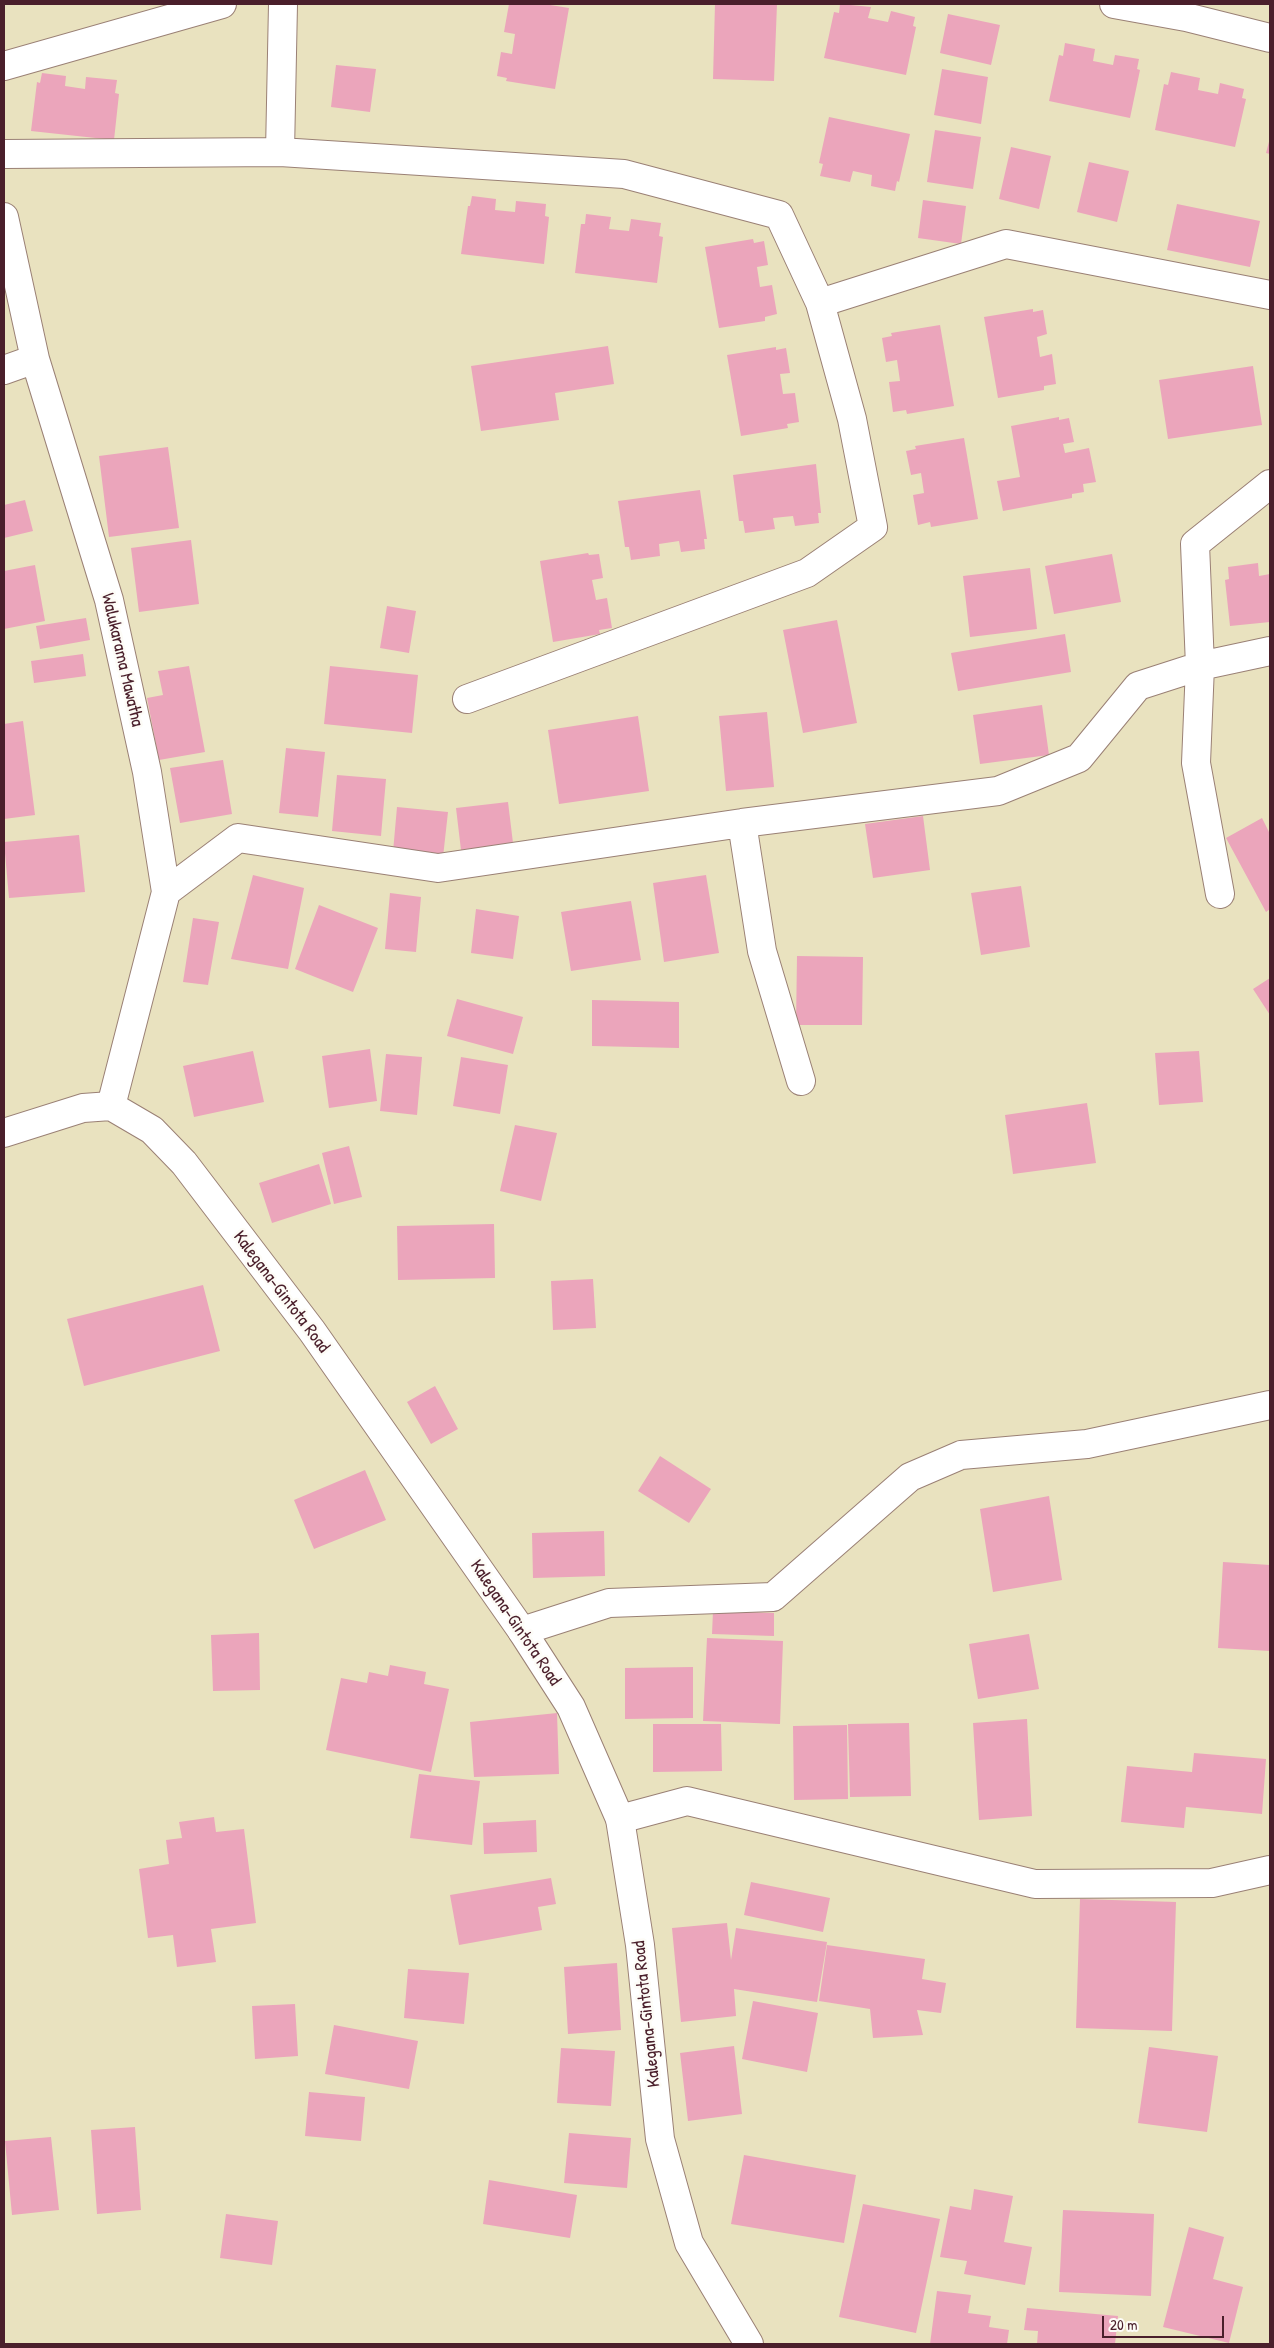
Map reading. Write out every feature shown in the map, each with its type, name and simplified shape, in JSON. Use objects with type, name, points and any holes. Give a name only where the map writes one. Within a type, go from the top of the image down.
[{"type":"street","points":[[4,66],[222,4]]},
{"type":"street","points":[[280,152],[283,4]]},
{"type":"street","points":[[1114,4],[1188,10],[1270,38]]},
{"type":"street","points":[[4,154],[280,152],[624,174],[778,215],[820,303],[852,419],[872,527],[807,573],[468,699]]},
{"type":"street","name":"Walukarama Mawatha","points":[[4,218],[35,359],[110,600],[147,772],[166,892],[111,1106]]},
{"type":"street","points":[[820,303],[1006,244],[1270,295]]},
{"type":"street","points":[[4,370],[35,359]]},
{"type":"street","points":[[1220,894],[1196,763],[1200,666],[1195,544],[1270,484]]},
{"type":"street","points":[[166,892],[238,838],[438,868],[742,823],[998,792],[1079,758],[1138,686],[1200,666],[1270,651]]},
{"type":"street","points":[[742,823],[762,951],[801,1080]]},
{"type":"street","points":[[4,1133],[83,1108],[111,1106]]},
{"type":"street","name":"Kalegana-Gintota Road","points":[[111,1106],[152,1130],[184,1163],[312,1331],[522,1631],[571,1707],[620,1819],[640,1945],[660,2139],[689,2243],[750,2344]]},
{"type":"street","points":[[522,1631],[609,1603],[773,1597],[910,1478],[961,1455],[1087,1444],[1270,1405]]},
{"type":"street","points":[[620,1819],[687,1801],[1035,1884],[1212,1883],[1270,1870]]},
{"type":"building","points":[[509,4],[544,4],[569,8],[555,89],[506,81],[507,78],[497,76],[501,52],[512,54],[515,34],[504,32]]},
{"type":"building","points":[[715,4],[777,4],[774,81],[713,79]]},
{"type":"building","points":[[840,4],[871,7],[868,18],[888,22],[891,11],[915,17],[913,26],[916,27],[906,75],[824,58],[834,12],[839,13]]},
{"type":"building","points":[[948,14],[1000,25],[991,65],[940,53]]},
{"type":"building","points":[[1065,43],[1095,49],[1093,61],[1113,65],[1115,55],[1139,59],[1137,69],[1140,70],[1130,118],[1049,101],[1059,55],[1063,56]]},
{"type":"building","points":[[336,65],[376,69],[370,112],[331,107]]},
{"type":"building","points":[[942,69],[988,77],[981,124],[934,115]]},
{"type":"building","points":[[1171,72],[1200,78],[1198,90],[1218,94],[1220,83],[1244,89],[1242,98],[1246,99],[1235,147],[1155,130],[1164,84],[1168,85]]},
{"type":"building","points":[[42,73],[66,76],[65,86],[85,89],[86,77],[117,80],[115,93],[119,94],[114,140],[31,131],[37,82],[40,83]]},
{"type":"building","points":[[829,117],[910,134],[899,182],[897,181],[895,191],[871,186],[872,175],[853,171],[850,182],[820,176],[823,164],[819,163]]},
{"type":"building","points":[[935,130],[981,137],[973,189],[927,182]]},
{"type":"building","points":[[1270,138],[1270,154],[1266,153]]},
{"type":"building","points":[[1011,147],[1051,156],[1039,209],[999,199]]},
{"type":"building","points":[[1089,162],[1129,171],[1117,222],[1077,212]]},
{"type":"building","points":[[472,196],[496,199],[495,210],[515,212],[516,201],[546,204],[545,216],[549,217],[544,264],[461,254],[468,206],[470,206]]},
{"type":"building","points":[[923,200],[966,206],[961,244],[918,238]]},
{"type":"building","points":[[1177,204],[1260,221],[1250,267],[1167,250]]},
{"type":"building","points":[[586,214],[611,217],[609,229],[629,231],[631,219],[661,223],[659,236],[663,237],[657,283],[575,273],[581,224],[585,224]]},
{"type":"building","points":[[753,239],[754,243],[764,241],[768,265],[757,267],[760,287],[772,285],[777,314],[765,317],[765,321],[719,328],[705,247]]},
{"type":"building","points":[[1033,309],[1033,312],[1043,310],[1047,334],[1037,337],[1040,357],[1052,354],[1056,384],[1044,386],[1044,390],[998,398],[984,317]]},
{"type":"building","points":[[940,325],[954,406],[907,414],[906,410],[893,412],[889,382],[900,381],[897,360],[886,362],[882,338],[892,336],[891,333]]},
{"type":"building","points":[[608,346],[614,384],[555,393],[559,420],[481,431],[471,366]]},
{"type":"building","points":[[776,347],[776,350],[786,348],[790,373],[780,374],[783,394],[795,393],[799,422],[787,424],[788,428],[741,436],[727,355]]},
{"type":"building","points":[[1253,366],[1262,425],[1168,439],[1159,380]]},
{"type":"building","points":[[1059,417],[1059,420],[1069,418],[1074,442],[1063,444],[1065,453],[1089,448],[1096,482],[1083,484],[1084,492],[1072,494],[1072,498],[1003,511],[997,481],[1020,477],[1011,426]]},
{"type":"building","points":[[964,438],[978,519],[931,527],[930,522],[918,525],[913,495],[924,493],[921,473],[911,475],[906,451],[916,449],[915,446]]},
{"type":"building","points":[[168,447],[179,528],[109,537],[99,456]]},
{"type":"building","points":[[816,464],[821,513],[818,513],[819,523],[795,526],[793,516],[773,518],[775,529],[745,533],[743,521],[739,521],[733,475]]},
{"type":"building","points":[[700,490],[707,539],[704,539],[705,549],[681,552],[679,541],[659,544],[660,556],[631,560],[629,547],[625,547],[618,501]]},
{"type":"building","points":[[25,500],[33,531],[4,538],[4,505]]},
{"type":"building","points":[[191,540],[199,604],[139,612],[131,548]]},
{"type":"building","points":[[588,553],[589,555],[599,554],[603,578],[592,580],[596,600],[607,598],[612,628],[599,630],[600,634],[553,642],[540,561]]},
{"type":"building","points":[[1112,554],[1121,602],[1054,614],[1045,566]]},
{"type":"building","points":[[1258,563],[1259,576],[1270,574],[1270,622],[1230,626],[1225,580],[1229,579],[1228,567]]},
{"type":"building","points":[[35,565],[45,621],[4,629],[4,571]]},
{"type":"building","points":[[1030,568],[1037,629],[970,637],[963,576]]},
{"type":"building","points":[[387,606],[416,611],[409,653],[380,648]]},
{"type":"building","points":[[86,618],[90,640],[40,649],[36,626]]},
{"type":"building","points":[[837,620],[857,723],[803,733],[783,630]]},
{"type":"building","points":[[1065,634],[1071,672],[958,691],[951,653]]},
{"type":"building","points":[[83,654],[86,676],[34,683],[31,661]]},
{"type":"building","points":[[189,666],[205,752],[159,760],[147,698],[163,695],[158,671]]},
{"type":"building","points":[[330,666],[418,675],[412,733],[324,724]]},
{"type":"building","points":[[1042,705],[1049,755],[980,764],[973,715]]},
{"type":"building","points":[[767,712],[774,787],[726,791],[719,716]]},
{"type":"building","points":[[638,716],[649,791],[559,804],[548,730]]},
{"type":"building","points":[[23,721],[35,815],[4,819],[4,724]]},
{"type":"building","points":[[286,748],[325,752],[318,817],[279,813]]},
{"type":"building","points":[[223,760],[232,814],[180,823],[170,768]]},
{"type":"building","points":[[337,775],[386,779],[381,836],[332,831]]},
{"type":"building","points":[[508,802],[513,843],[461,850],[456,808]]},
{"type":"building","points":[[397,807],[448,812],[443,857],[393,852]]},
{"type":"building","points":[[923,816],[930,870],[873,878],[865,824]]},
{"type":"building","points":[[1262,818],[1270,834],[1270,909],[1266,912],[1226,838]]},
{"type":"building","points":[[79,835],[85,892],[9,898],[4,842]]},
{"type":"building","points":[[253,875],[304,888],[288,969],[231,959]]},
{"type":"building","points":[[706,875],[719,953],[664,962],[653,883]]},
{"type":"building","points":[[1021,886],[1030,947],[981,955],[971,893]]},
{"type":"building","points":[[390,893],[421,897],[416,952],[385,949]]},
{"type":"building","points":[[631,901],[641,960],[571,971],[561,912]]},
{"type":"building","points":[[319,905],[378,928],[353,992],[295,969]]},
{"type":"building","points":[[476,909],[519,916],[513,959],[471,953]]},
{"type":"building","points":[[193,918],[219,922],[208,985],[183,982]]},
{"type":"building","points":[[797,956],[863,957],[862,1025],[796,1025]]},
{"type":"building","points":[[1270,978],[1270,1015],[1253,989]]},
{"type":"building","points":[[457,999],[523,1017],[513,1054],[447,1036]]},
{"type":"building","points":[[592,1000],[679,1002],[679,1048],[592,1046]]},
{"type":"building","points":[[370,1049],[377,1101],[329,1108],[322,1056]]},
{"type":"building","points":[[253,1051],[264,1102],[194,1117],[183,1066]]},
{"type":"building","points":[[1199,1051],[1203,1102],[1159,1105],[1155,1053]]},
{"type":"building","points":[[386,1054],[422,1057],[417,1115],[380,1111]]},
{"type":"building","points":[[461,1057],[508,1065],[500,1114],[453,1106]]},
{"type":"building","points":[[1087,1103],[1096,1163],[1013,1174],[1005,1115]]},
{"type":"building","points":[[515,1125],[557,1133],[541,1201],[500,1191]]},
{"type":"building","points":[[349,1146],[362,1197],[334,1204],[322,1153]]},
{"type":"building","points":[[319,1164],[331,1204],[272,1223],[259,1183]]},
{"type":"building","points":[[494,1224],[495,1278],[398,1280],[397,1226]]},
{"type":"building","points":[[593,1279],[596,1328],[553,1330],[551,1281]]},
{"type":"building","points":[[203,1285],[220,1351],[84,1386],[67,1319]]},
{"type":"building","points":[[435,1386],[458,1429],[431,1444],[407,1402]]},
{"type":"building","points":[[660,1456],[711,1489],[689,1523],[638,1491]]},
{"type":"building","points":[[365,1470],[386,1520],[314,1549],[294,1500]]},
{"type":"building","points":[[1049,1496],[1062,1580],[993,1592],[980,1509]]},
{"type":"building","points":[[604,1531],[605,1576],[533,1578],[532,1533]]},
{"type":"building","points":[[1223,1562],[1270,1565],[1270,1651],[1218,1648]]},
{"type":"building","points":[[713,1611],[774,1613],[774,1636],[712,1634]]},
{"type":"building","points":[[259,1633],[260,1690],[213,1691],[211,1635]]},
{"type":"building","points":[[1029,1634],[1039,1689],[978,1699],[969,1644]]},
{"type":"building","points":[[707,1638],[783,1641],[780,1724],[703,1721]]},
{"type":"building","points":[[390,1665],[426,1672],[424,1684],[449,1689],[431,1772],[326,1750],[341,1678],[367,1683],[369,1672],[388,1676]]},
{"type":"building","points":[[693,1667],[693,1718],[625,1719],[625,1668]]},
{"type":"building","points":[[557,1713],[559,1774],[474,1777],[470,1722]]},
{"type":"building","points":[[1027,1719],[1032,1816],[979,1820],[973,1723]]},
{"type":"building","points":[[909,1723],[911,1796],[850,1797],[848,1724]]},
{"type":"building","points":[[653,1724],[721,1724],[722,1771],[653,1772]]},
{"type":"building","points":[[847,1725],[848,1799],[794,1800],[793,1726]]},
{"type":"building","points":[[1194,1753],[1266,1759],[1262,1814],[1186,1807],[1184,1828],[1121,1822],[1127,1766],[1192,1772]]},
{"type":"building","points":[[419,1774],[480,1781],[472,1845],[410,1838]]},
{"type":"building","points":[[214,1817],[216,1832],[244,1829],[256,1923],[211,1929],[216,1962],[177,1967],[173,1935],[148,1938],[139,1869],[169,1864],[166,1840],[182,1838],[179,1822]]},
{"type":"building","points":[[536,1820],[537,1852],[484,1854],[483,1823]]},
{"type":"building","points":[[551,1878],[556,1904],[538,1907],[542,1930],[459,1945],[450,1895]]},
{"type":"building","points":[[751,1882],[830,1898],[823,1932],[744,1915]]},
{"type":"building","points":[[1080,1899],[1176,1902],[1172,2031],[1076,2028]]},
{"type":"building","points":[[727,1923],[731,1960],[736,1928],[827,1942],[817,2002],[734,1989],[736,2016],[681,2022],[672,1928]]},
{"type":"building","points":[[827,1945],[925,1959],[922,1979],[946,1983],[941,2013],[917,2010],[923,2035],[873,2038],[870,2009],[819,2001]]},
{"type":"building","points":[[617,1963],[621,2030],[568,2034],[564,1967]]},
{"type":"building","points":[[408,1969],[469,1973],[464,2024],[404,2018]]},
{"type":"building","points":[[753,2001],[818,2013],[807,2072],[742,2059]]},
{"type":"building","points":[[295,2004],[298,2056],[255,2059],[252,2006]]},
{"type":"building","points":[[334,2025],[418,2041],[409,2089],[325,2074]]},
{"type":"building","points":[[734,2046],[742,2114],[688,2121],[680,2053]]},
{"type":"building","points":[[1149,2047],[1218,2056],[1207,2132],[1138,2123]]},
{"type":"building","points":[[561,2048],[615,2051],[611,2106],[557,2103]]},
{"type":"building","points":[[309,2092],[365,2097],[361,2141],[305,2136]]},
{"type":"building","points":[[135,2127],[141,2210],[97,2214],[91,2130]]},
{"type":"building","points":[[569,2133],[631,2138],[627,2188],[564,2183]]},
{"type":"building","points":[[51,2137],[59,2210],[12,2215],[5,2141]]},
{"type":"building","points":[[744,2155],[856,2175],[844,2243],[731,2224]]},
{"type":"building","points":[[489,2180],[577,2195],[570,2238],[483,2224]]},
{"type":"building","points":[[974,2189],[1013,2196],[1004,2242],[1032,2247],[1025,2285],[964,2274],[967,2261],[940,2257],[950,2206],[971,2210]]},
{"type":"building","points":[[863,2204],[940,2219],[916,2333],[839,2317]]},
{"type":"building","points":[[1063,2210],[1154,2214],[1151,2296],[1059,2292]]},
{"type":"building","points":[[226,2214],[278,2221],[272,2265],[220,2258]]},
{"type":"building","points":[[1189,2227],[1224,2237],[1213,2279],[1243,2287],[1229,2343],[1163,2327]]},
{"type":"building","points":[[937,2291],[971,2295],[968,2313],[991,2316],[989,2327],[1009,2330],[1007,2344],[930,2344]]},
{"type":"building","points":[[1027,2308],[1118,2316],[1115,2344],[1037,2344],[1038,2331],[1024,2330]]}]
